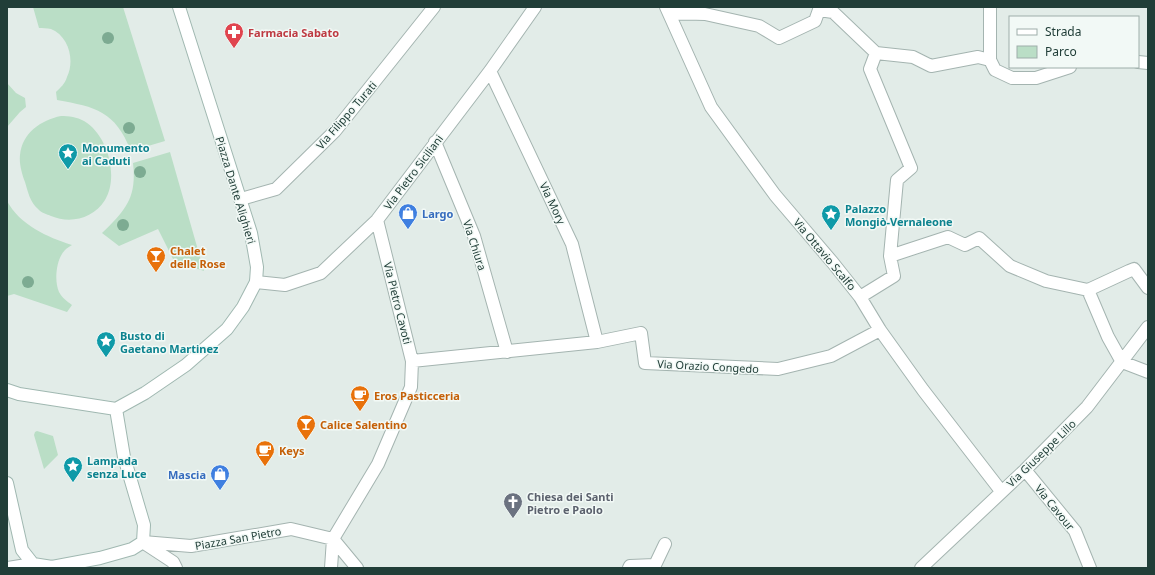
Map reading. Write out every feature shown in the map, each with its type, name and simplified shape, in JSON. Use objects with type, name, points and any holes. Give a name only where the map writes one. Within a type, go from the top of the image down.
[{"type":"street","name":"Piazza Dante Alighieri","points":[[116,409],[145,393],[186,366],[227,329],[243,308],[256,282],[257,267],[251,233],[179,7]]},
{"type":"street","name":"Via Filippo Turati","points":[[241,199],[276,190],[335,131],[434,7]]},
{"type":"street","name":"Via Pietro Siciliani","points":[[256,282],[285,285],[321,273],[377,220],[490,71],[535,7]]},
{"type":"street","points":[[990,7],[990,60],[995,70],[1012,78],[1036,78],[1067,68]]},
{"type":"street","points":[[667,10],[705,14],[759,26],[779,38],[816,21],[819,8],[833,12],[876,53],[913,57],[932,66],[978,57],[990,60]]},
{"type":"street","name":"Via Ottavio Scalfo","points":[[667,10],[711,106],[775,195],[834,263],[860,298],[880,330],[923,390],[1001,492]]},
{"type":"street","points":[[860,298],[894,276],[890,256],[896,180],[911,168],[870,69],[876,53]]},
{"type":"street","name":"Via Mory","points":[[490,71],[572,244],[597,342]]},
{"type":"street","name":"Via Chiura","points":[[435,142],[474,236],[507,352]]},
{"type":"street","name":"Via Pietro Cavoti","points":[[333,539],[378,464],[410,387],[412,361],[377,220]]},
{"type":"street","points":[[890,256],[948,237],[965,245],[979,238],[1010,266],[1046,281],[1088,290],[1134,269],[1148,288]]},
{"type":"street","points":[[1088,290],[1108,337],[1122,362],[1148,372]]},
{"type":"street","name":"Via Giuseppe Lillo","points":[[921,568],[1025,470],[1087,407],[1148,327]]},
{"type":"street","name":"Via Orazio Congedo","points":[[412,361],[597,342],[641,333],[645,363],[778,369],[831,356],[880,330]]},
{"type":"street","points":[[7,390],[19,394],[116,409],[124,458],[144,525],[143,542]]},
{"type":"street","name":"Via Cavour","points":[[1025,470],[1075,531],[1090,568]]},
{"type":"street","points":[[7,483],[22,550],[33,564]]},
{"type":"street","name":"Piazza San Pietro","points":[[143,542],[191,546],[291,529],[333,539]]},
{"type":"street","points":[[331,568],[333,539]]},
{"type":"street","points":[[333,539],[357,568]]},
{"type":"street","points":[[8,568],[33,564],[52,566],[101,563],[132,549],[143,542]]},
{"type":"street","points":[[143,542],[172,562],[176,568]]},
{"type":"street","points":[[629,568],[630,566],[655,565],[665,544]]},
{"type":"green space","points":[[33,7],[123,7],[165,141],[131,151],[118,127],[103,113],[83,105],[57,100],[56,92],[65,82],[69,71],[69,50],[62,37],[57,32],[51,29],[39,28]]},
{"type":"green space","points":[[7,83],[16,93],[25,98],[26,107],[7,127]]},
{"type":"green space","points":[[61,116],[79,119],[92,127],[105,146],[111,169],[109,191],[105,200],[100,206],[88,216],[66,220],[44,213],[33,203],[20,165],[20,155],[24,140],[29,134],[40,124]]},
{"type":"green space","points":[[170,152],[204,271],[174,261],[158,229],[119,246],[102,233],[118,217],[128,202],[133,185],[133,163]]},
{"type":"green space","points":[[7,201],[19,217],[35,229],[72,245],[62,254],[58,264],[56,276],[59,292],[63,298],[72,305],[67,312],[14,294],[7,296]]},
{"type":"green space","points":[[37,431],[53,436],[58,455],[44,469],[34,435]]},
{"type":"place","name":"Farmacia Sabato","points":[[234,49]]},
{"type":"place","name":"Monumento ai Caduti","points":[[68,170]]},
{"type":"place","name":"Largo","points":[[408,230]]},
{"type":"place","name":"Palazzo Mongiò-Vernaleone","points":[[831,231]]},
{"type":"place","name":"Chalet delle Rose","points":[[156,273]]},
{"type":"place","name":"Busto di Gaetano Martinez","points":[[106,358]]},
{"type":"place","name":"Eros Pasticceria","points":[[360,412]]},
{"type":"place","name":"Calice Salentino","points":[[306,441]]},
{"type":"place","name":"Keys","points":[[265,467]]},
{"type":"place","name":"Lampada senza Luce","points":[[73,483]]},
{"type":"place","name":"Mascia","points":[[220,491]]},
{"type":"place","name":"Chiesa dei Santi Pietro e Paolo","points":[[513,519]]}]
